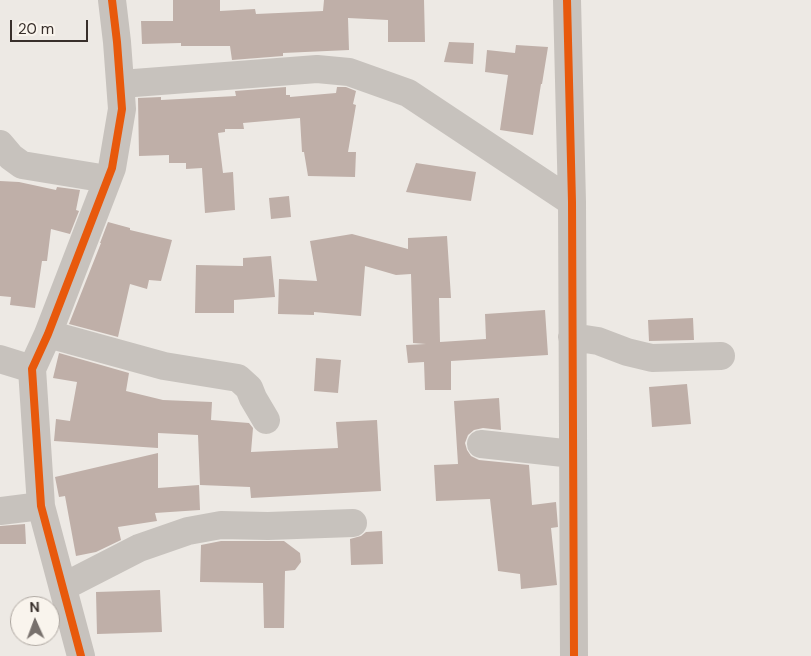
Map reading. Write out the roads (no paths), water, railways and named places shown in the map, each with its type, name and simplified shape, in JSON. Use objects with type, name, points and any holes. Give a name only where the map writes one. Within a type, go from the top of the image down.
[{"type":"street","points":[[81,656],[41,506],[32,369],[48,334],[112,168],[122,109],[118,42],[112,0]]},
{"type":"street","points":[[567,0],[572,202],[574,656]]},
{"type":"street","points":[[120,84],[317,69],[349,72],[408,93],[572,202]]},
{"type":"street","points":[[0,144],[11,157],[22,165],[107,179]]},
{"type":"street","points":[[48,334],[164,366],[238,378],[249,388],[266,420]]},
{"type":"street","points":[[572,337],[598,342],[652,358],[722,356]]},
{"type":"street","points":[[0,359],[32,369]]},
{"type":"street","points":[[482,444],[573,454]]},
{"type":"street","points":[[0,511],[41,506]]},
{"type":"street","points":[[63,587],[139,548],[188,531],[221,525],[268,526],[353,523]]}]
